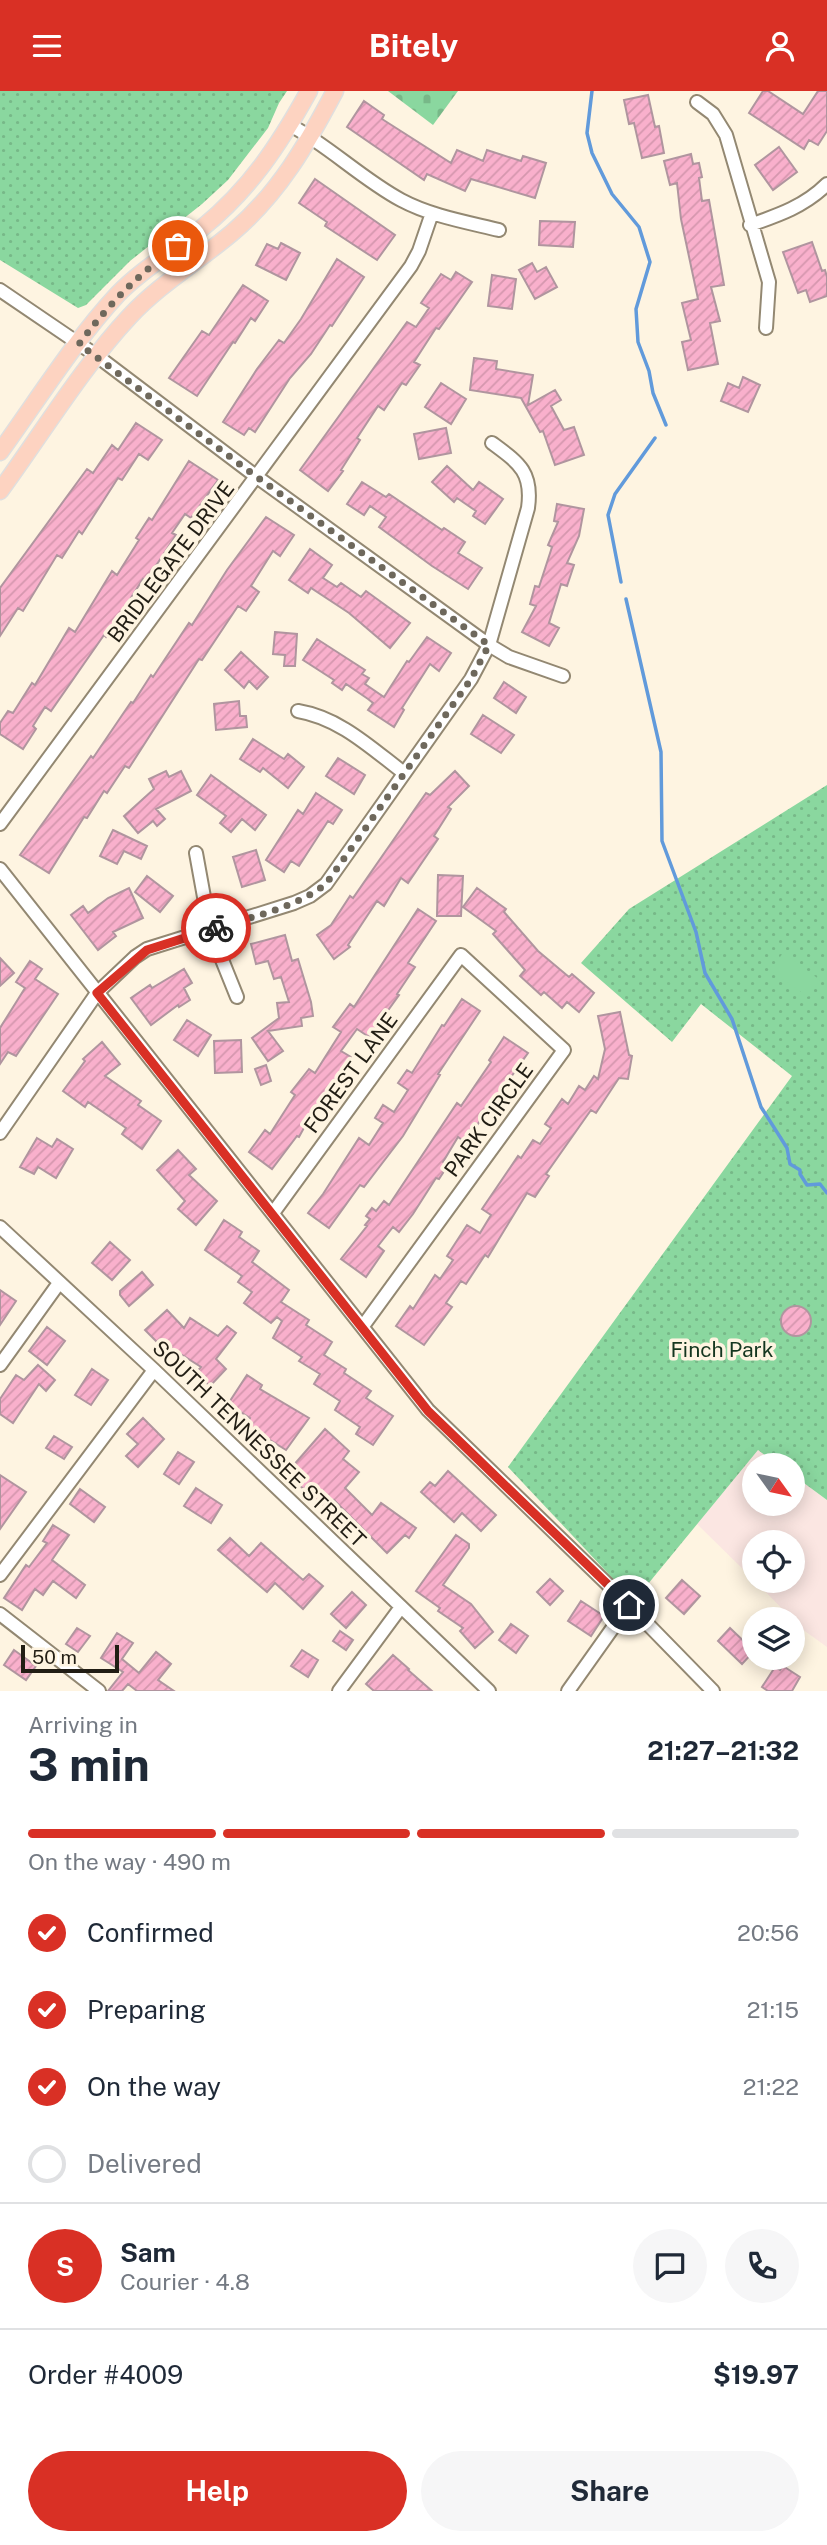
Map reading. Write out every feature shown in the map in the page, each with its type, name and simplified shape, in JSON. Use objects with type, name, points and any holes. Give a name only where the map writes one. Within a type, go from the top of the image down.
[{"type":"main road","points":[[0,452],[107,307],[129,284],[199,230],[245,188],[269,158],[309,91]]},
{"type":"main road","points":[[0,491],[97,356],[142,304],[234,231],[280,184],[311,136],[335,91]]},
{"type":"street","points":[[697,101],[713,114],[726,135],[750,225],[769,282],[766,328]]},
{"type":"street","points":[[290,125],[311,136],[399,199],[432,213],[499,230]]},
{"type":"street","points":[[750,225],[789,212],[814,197],[827,184]]},
{"type":"street","name":"BRIDLEGATE DRIVE","points":[[0,824],[411,266],[432,213]]},
{"type":"street","points":[[0,290],[97,356],[257,477],[489,645],[509,657],[563,676]]},
{"type":"street","points":[[0,1133],[97,993],[147,950],[294,903],[310,896],[326,884],[471,679],[489,645],[531,489],[525,474],[513,458],[492,443]]},
{"type":"street","points":[[298,711],[317,714],[335,722],[404,772]]},
{"type":"street","points":[[196,853],[210,930],[237,997]]},
{"type":"street","points":[[0,869],[428,1411],[629,1605],[713,1691]]},
{"type":"street","name":"FOREST LANE","points":[[273,1213],[461,955]]},
{"type":"street","name":"PARK CIRCLE","points":[[363,1326],[564,1050],[461,955]]},
{"type":"street","name":"SOUTH TENNESSEE STREET","points":[[0,1227],[489,1691]]},
{"type":"street","points":[[0,1365],[59,1283]]},
{"type":"street","points":[[0,1575],[153,1370]]},
{"type":"street","points":[[568,1691],[629,1605]]},
{"type":"street","points":[[338,1691],[401,1607]]},
{"type":"street","points":[[0,1614],[99,1691]]},
{"type":"shaded area","points":[[742,1469],[742,1516],[805,1516],[805,1484],[827,1500],[827,1647],[805,1631],[805,1607],[780,1607],[767,1593],[805,1593],[805,1530],[742,1530],[742,1568],[697,1524]]},
{"type":"green space","points":[[0,91],[287,91],[268,128],[228,180],[130,261],[86,305],[78,308],[0,260]]},
{"type":"green space","points":[[388,91],[458,91],[433,125]]},
{"type":"green space","name":"Finch Park","points":[[827,785],[827,1500],[805,1484],[805,1453],[762,1453],[758,1450],[756,1453],[742,1453],[742,1469],[634,1601],[508,1467],[792,1076],[701,1004],[672,1042],[581,963],[629,909]]},
{"type":"green space","points":[[783,953],[820,980],[808,997],[770,970]]},
{"type":"building","points":[[763,91],[768,91],[803,114],[818,91],[827,91],[827,131],[818,145],[809,140],[804,149],[749,113]]},
{"type":"building","points":[[648,95],[655,127],[659,126],[664,153],[642,158],[634,123],[629,124],[624,100]]},
{"type":"building","points":[[364,101],[384,115],[382,119],[451,163],[457,150],[483,161],[487,150],[521,161],[523,156],[546,163],[535,198],[471,179],[465,191],[427,174],[424,180],[347,127]]},
{"type":"building","points":[[779,147],[797,172],[773,190],[755,165]]},
{"type":"building","points":[[691,154],[693,164],[699,163],[702,201],[709,200],[724,285],[711,287],[720,321],[710,323],[718,364],[688,370],[682,342],[691,340],[682,303],[698,299],[681,219],[677,183],[670,185],[664,161]]},
{"type":"building","points":[[315,179],[395,235],[377,260],[325,226],[327,222],[299,203]]},
{"type":"building","points":[[540,221],[575,222],[573,247],[539,245]]},
{"type":"building","points":[[812,242],[822,271],[825,270],[827,277],[827,296],[810,302],[806,290],[798,293],[783,252]]},
{"type":"building","points":[[281,243],[300,253],[286,280],[256,265],[267,244],[278,249]]},
{"type":"building","points":[[337,259],[364,277],[332,326],[330,325],[311,354],[290,378],[255,432],[249,428],[244,435],[223,422],[257,369],[279,340],[284,343],[301,319]]},
{"type":"building","points":[[532,263],[537,272],[546,267],[557,287],[535,299],[519,270]]},
{"type":"building","points":[[456,272],[472,282],[439,329],[436,328],[414,362],[420,365],[406,385],[402,383],[384,410],[378,406],[357,438],[360,440],[341,470],[343,471],[328,491],[300,470],[407,322],[416,327],[429,308],[421,303],[441,274],[451,280]]},
{"type":"building","points":[[492,275],[516,279],[512,309],[488,306]]},
{"type":"building","points":[[243,285],[268,301],[255,321],[251,318],[235,343],[233,342],[197,396],[169,378],[202,331],[209,335]]},
{"type":"building","points":[[474,358],[497,361],[496,369],[533,375],[528,405],[555,390],[561,400],[551,406],[564,430],[574,427],[584,455],[555,465],[543,431],[540,432],[521,398],[470,390]]},
{"type":"building","points":[[743,377],[760,385],[748,412],[721,401],[728,383],[739,388]]},
{"type":"building","points":[[441,383],[466,399],[451,424],[425,407]]},
{"type":"building","points":[[136,423],[162,440],[148,460],[139,454],[122,480],[118,478],[82,534],[79,531],[62,558],[57,555],[23,611],[18,608],[0,636],[0,588],[87,469],[93,473],[112,445],[118,450]]},
{"type":"building","points":[[446,428],[451,453],[419,459],[414,434]]},
{"type":"building","points":[[189,461],[218,480],[191,518],[185,514],[172,533],[176,535],[146,581],[143,579],[106,637],[104,635],[51,711],[45,707],[33,726],[36,729],[23,749],[0,734],[0,723],[8,711],[13,713],[32,683],[35,685],[69,628],[75,632],[112,571],[117,575],[139,540],[136,538],[149,518],[152,520]]},
{"type":"building","points":[[447,466],[473,490],[479,482],[503,499],[485,524],[473,516],[476,511],[457,498],[454,502],[432,482]]},
{"type":"building","points":[[362,482],[386,497],[389,494],[442,530],[444,528],[465,542],[458,553],[482,568],[468,589],[379,527],[386,517],[370,506],[364,515],[347,504]]},
{"type":"building","points":[[557,504],[584,509],[579,536],[567,563],[574,565],[567,586],[561,584],[549,623],[559,628],[549,646],[522,632],[536,606],[530,604],[535,586],[539,587],[552,547],[548,545],[558,522],[554,521]]},
{"type":"building","points":[[266,517],[294,535],[280,556],[273,551],[251,586],[259,592],[246,611],[238,606],[202,660],[199,659],[129,768],[125,766],[107,793],[104,791],[87,818],[84,817],[49,873],[20,855],[151,675],[153,677],[189,623],[192,625],[227,570]]},
{"type":"building","points":[[310,549],[332,565],[323,578],[337,587],[341,583],[361,597],[366,591],[410,623],[390,648],[349,613],[311,588],[308,593],[289,580]]},
{"type":"building","points":[[275,632],[297,634],[295,666],[284,666],[285,655],[273,654]]},
{"type":"building","points":[[427,637],[451,653],[439,671],[430,664],[402,708],[404,710],[394,727],[368,710],[373,703],[368,699],[346,684],[342,690],[332,683],[334,680],[303,660],[317,639],[365,670],[362,674],[369,678],[365,684],[384,697],[407,661],[409,662]]},
{"type":"building","points":[[241,652],[268,677],[257,689],[249,681],[244,688],[225,670]]},
{"type":"building","points":[[504,682],[526,697],[516,713],[494,698]]},
{"type":"building","points":[[239,701],[240,716],[246,716],[247,727],[216,730],[214,704]]},
{"type":"building","points":[[483,715],[514,735],[501,753],[471,734]]},
{"type":"building","points":[[253,739],[284,759],[288,754],[304,767],[288,788],[263,768],[260,772],[240,759]]},
{"type":"building","points":[[338,758],[365,775],[354,794],[326,776]]},
{"type":"building","points":[[166,771],[169,777],[181,771],[191,791],[156,809],[165,819],[157,826],[153,821],[138,833],[124,816],[154,789],[149,779]]},
{"type":"building","points":[[455,771],[469,786],[448,807],[451,809],[434,836],[438,839],[408,883],[401,878],[384,906],[377,901],[348,945],[350,947],[334,959],[317,935],[331,925],[350,896],[353,898],[426,793],[430,795]]},
{"type":"building","points":[[211,775],[266,815],[255,830],[242,819],[231,832],[220,823],[226,816],[197,795]]},
{"type":"building","points":[[316,793],[342,810],[333,824],[328,821],[299,866],[291,861],[284,872],[266,860],[298,810],[303,814]]},
{"type":"building","points":[[113,830],[147,846],[141,859],[124,851],[117,864],[100,856]]},
{"type":"building","points":[[256,850],[265,880],[242,887],[233,857]]},
{"type":"building","points":[[438,875],[463,876],[461,916],[437,916]]},
{"type":"building","points":[[147,876],[173,896],[160,912],[135,892]]},
{"type":"building","points":[[129,888],[143,918],[113,932],[116,936],[98,950],[71,915],[83,906],[88,913],[108,898]]},
{"type":"building","points":[[477,888],[506,909],[504,912],[538,951],[569,977],[572,974],[594,993],[579,1012],[567,1002],[562,1008],[544,992],[541,995],[520,976],[525,970],[493,934],[496,931],[463,907]]},
{"type":"building","points":[[418,909],[436,921],[408,963],[415,967],[369,1037],[357,1029],[341,1051],[351,1057],[299,1137],[297,1136],[272,1169],[249,1152],[265,1130],[270,1134],[295,1095],[291,1092],[309,1069],[315,1073],[341,1032],[333,1027],[350,1004],[354,1007]]},
{"type":"building","points":[[285,935],[292,961],[298,959],[313,1016],[301,1018],[302,1026],[268,1031],[283,1051],[268,1061],[252,1038],[279,1018],[277,1003],[289,1002],[281,977],[274,979],[268,961],[256,964],[251,944]]},
{"type":"building","points":[[0,958],[14,973],[0,986]]},
{"type":"building","points":[[30,961],[42,969],[35,979],[58,994],[16,1056],[8,1052],[0,1064],[0,1028],[25,988],[16,982]]},
{"type":"building","points":[[184,969],[192,983],[184,988],[190,1000],[179,1007],[178,1005],[151,1025],[131,998],[150,985],[152,988]]},
{"type":"building","points":[[462,999],[480,1011],[438,1074],[440,1075],[403,1136],[364,1187],[360,1185],[329,1228],[308,1213],[359,1138],[369,1145],[383,1123],[375,1118],[383,1105],[394,1112],[408,1090],[398,1083],[407,1070],[412,1073]]},
{"type":"building","points":[[620,1012],[629,1055],[632,1056],[628,1079],[619,1078],[596,1113],[591,1110],[546,1174],[549,1176],[535,1197],[527,1193],[488,1257],[485,1255],[466,1284],[461,1281],[446,1303],[452,1307],[424,1345],[396,1326],[410,1306],[413,1309],[435,1275],[440,1279],[453,1260],[447,1256],[467,1225],[480,1233],[491,1215],[482,1209],[518,1156],[521,1158],[533,1140],[540,1144],[551,1128],[545,1124],[562,1099],[568,1104],[579,1086],[585,1090],[594,1076],[598,1079],[605,1049],[598,1016]]},
{"type":"building","points":[[187,1020],[211,1035],[198,1056],[174,1040]]},
{"type":"building","points":[[504,1037],[528,1053],[465,1142],[458,1137],[443,1162],[448,1165],[439,1179],[436,1178],[413,1214],[399,1232],[393,1227],[378,1246],[384,1251],[366,1277],[341,1259],[367,1226],[365,1225],[370,1219],[366,1216],[372,1208],[376,1211],[384,1201],[389,1205],[457,1103],[461,1106],[491,1062],[489,1060]]},
{"type":"building","points":[[241,1040],[242,1072],[215,1073],[214,1041]]},
{"type":"building","points":[[102,1042],[120,1064],[105,1076],[141,1101],[138,1105],[161,1121],[142,1149],[122,1134],[126,1128],[88,1102],[85,1107],[63,1091],[85,1061],[83,1059]]},
{"type":"building","points":[[266,1065],[271,1081],[261,1085],[255,1069]]},
{"type":"building","points":[[37,1138],[52,1147],[57,1139],[73,1149],[56,1178],[38,1167],[34,1174],[20,1167]]},
{"type":"building","points":[[178,1150],[196,1169],[189,1175],[217,1201],[196,1225],[178,1209],[185,1201],[157,1170]]},
{"type":"building","points":[[224,1220],[242,1232],[239,1237],[259,1251],[252,1262],[289,1290],[281,1302],[309,1320],[306,1325],[332,1342],[324,1355],[346,1369],[344,1373],[371,1391],[366,1398],[393,1416],[373,1445],[356,1434],[360,1427],[335,1410],[340,1401],[314,1384],[320,1374],[299,1361],[302,1357],[273,1338],[282,1321],[277,1317],[271,1323],[244,1303],[252,1292],[238,1282],[242,1276],[205,1250]]},
{"type":"building","points":[[110,1242],[130,1260],[112,1280],[92,1263]]},
{"type":"building","points":[[142,1272],[153,1285],[129,1306],[120,1291]]},
{"type":"building","points":[[0,1290],[16,1301],[0,1325]]},
{"type":"building","points":[[796,1306],[807,1310],[811,1321],[807,1332],[796,1336],[785,1332],[781,1321],[785,1310]]},
{"type":"building","points":[[167,1310],[184,1328],[190,1318],[218,1336],[227,1326],[236,1333],[216,1359],[226,1369],[210,1386],[196,1373],[201,1367],[160,1341],[158,1343],[145,1330]]},
{"type":"building","points":[[47,1327],[65,1341],[47,1365],[29,1351]]},
{"type":"building","points":[[38,1365],[55,1380],[46,1391],[39,1384],[13,1423],[0,1414],[0,1399],[16,1375],[24,1380]]},
{"type":"building","points":[[92,1369],[108,1380],[91,1405],[75,1395]]},
{"type":"building","points":[[247,1375],[262,1385],[260,1389],[309,1418],[286,1450],[246,1425],[250,1418],[228,1404]]},
{"type":"building","points":[[143,1418],[164,1439],[138,1467],[126,1456],[138,1444],[127,1434]]},
{"type":"building","points":[[325,1429],[349,1451],[343,1459],[359,1472],[345,1488],[372,1515],[381,1503],[416,1528],[409,1538],[405,1535],[387,1553],[334,1500],[327,1509],[286,1474]]},
{"type":"building","points":[[54,1436],[72,1447],[64,1459],[46,1448]]},
{"type":"building","points":[[178,1452],[194,1462],[179,1484],[164,1474]]},
{"type":"building","points":[[448,1471],[496,1515],[481,1531],[462,1513],[454,1522],[421,1492],[430,1482],[435,1486]]},
{"type":"building","points":[[0,1475],[26,1492],[0,1529]]},
{"type":"building","points":[[196,1488],[222,1505],[211,1523],[184,1506]]},
{"type":"building","points":[[80,1489],[105,1507],[94,1522],[70,1504]]},
{"type":"building","points":[[53,1525],[69,1535],[52,1560],[85,1585],[76,1598],[53,1581],[43,1595],[35,1589],[22,1610],[4,1598],[26,1565],[29,1567],[47,1543],[43,1541]]},
{"type":"building","points":[[456,1535],[469,1544],[469,1548],[443,1585],[471,1604],[493,1632],[475,1648],[460,1631],[463,1628],[438,1611],[440,1608],[416,1591]]},
{"type":"building","points":[[230,1538],[249,1556],[261,1543],[303,1580],[309,1574],[323,1586],[303,1609],[275,1583],[267,1592],[218,1550]]},
{"type":"building","points":[[550,1579],[563,1591],[550,1605],[537,1592]]},
{"type":"building","points":[[682,1580],[700,1596],[684,1614],[666,1598]]},
{"type":"building","points":[[352,1592],[366,1605],[346,1628],[331,1614]]},
{"type":"building","points":[[581,1601],[604,1616],[591,1636],[568,1621]]},
{"type":"building","points":[[511,1624],[528,1636],[516,1653],[499,1640]]},
{"type":"building","points":[[77,1628],[90,1636],[78,1652],[66,1644]]},
{"type":"building","points":[[730,1628],[742,1640],[742,1664],[718,1641]]},
{"type":"building","points":[[340,1631],[353,1640],[346,1650],[333,1641]]},
{"type":"building","points":[[117,1633],[133,1643],[122,1659],[139,1673],[156,1652],[171,1664],[158,1680],[174,1691],[137,1691],[128,1684],[122,1691],[108,1691],[123,1672],[101,1658]]},
{"type":"building","points":[[14,1650],[36,1666],[26,1680],[4,1665]]},
{"type":"building","points":[[302,1650],[318,1660],[308,1677],[291,1666]]},
{"type":"building","points":[[393,1655],[432,1691],[374,1691],[366,1684]]},
{"type":"building","points":[[773,1670],[789,1670],[800,1677],[792,1691],[768,1691],[762,1687]]},
{"type":"waterway","points":[[592,91],[587,133],[592,153],[612,194],[639,227],[650,262],[636,309],[638,342],[666,425]]},
{"type":"waterway","points":[[621,582],[608,515],[615,494],[655,438]]},
{"type":"waterway","points":[[626,599],[661,752],[662,841],[696,932],[705,973],[732,1019],[761,1107],[787,1148],[790,1164],[800,1170],[807,1185],[820,1184],[827,1193]]},
{"type":"way so far","points":[[178,246],[129,284],[107,307],[79,344],[489,645],[471,679],[326,884],[310,896],[294,903],[216,928]]},
{"type":"route","points":[[216,928],[147,950],[135,957],[97,993],[428,1411],[629,1605]]}]
